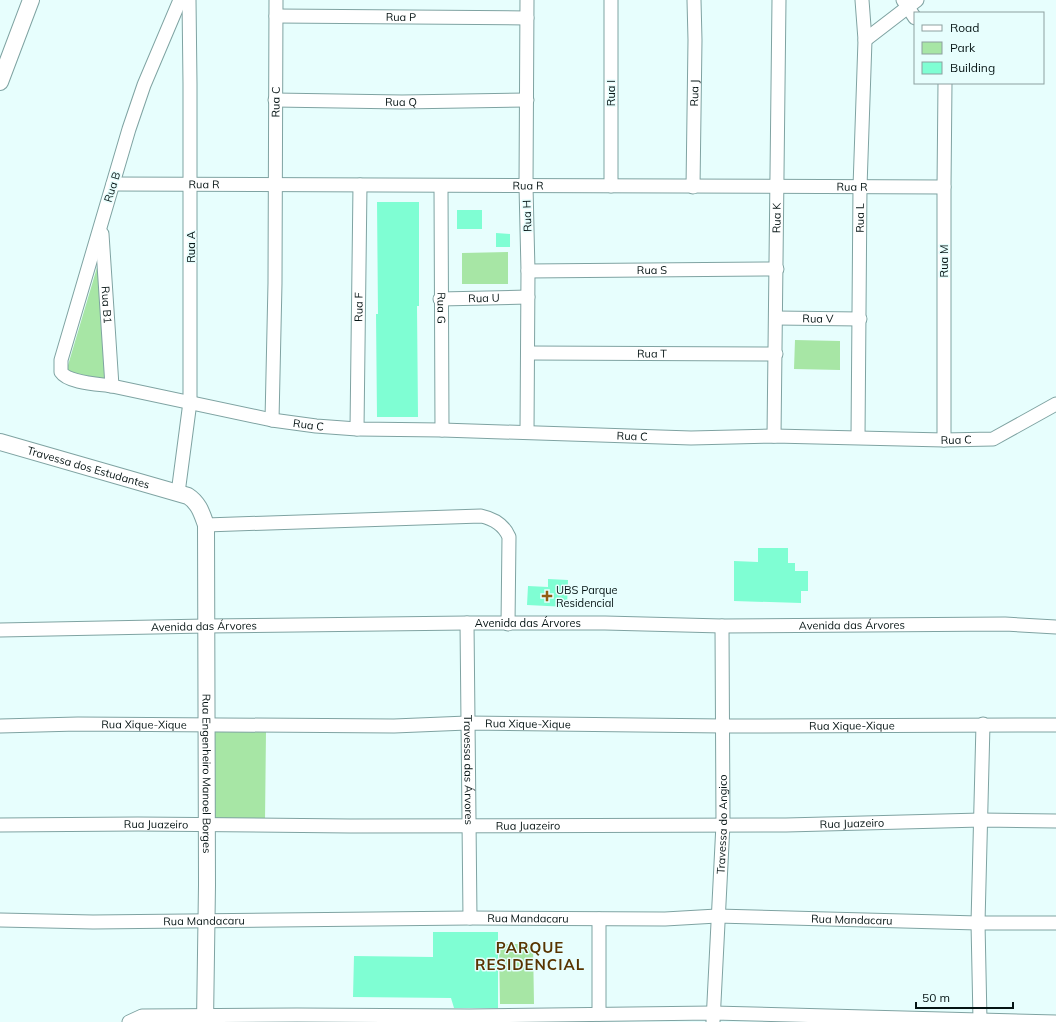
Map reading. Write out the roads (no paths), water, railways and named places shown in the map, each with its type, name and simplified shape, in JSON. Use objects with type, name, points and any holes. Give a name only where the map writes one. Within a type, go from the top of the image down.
[{"type":"street","points":[[0,82],[6,47],[31,0]]},
{"type":"street","name":"Rua B","points":[[66,377],[61,372],[61,360],[113,184],[144,86],[180,0]]},
{"type":"street","name":"Rua A","points":[[178,493],[190,402],[191,185],[189,0]]},
{"type":"street","name":"Rua C","points":[[272,420],[275,283],[274,185],[276,0]]},
{"type":"street","name":"Rua H","points":[[527,0],[527,432]]},
{"type":"street","name":"Rua I","points":[[611,0],[611,186]]},
{"type":"street","name":"Rua J","points":[[693,186],[695,40],[694,0]]},
{"type":"street","name":"Rua K","points":[[774,436],[779,0]]},
{"type":"street","name":"Rua L","points":[[858,437],[860,187],[865,40],[862,0]]},
{"type":"street","points":[[865,40],[911,6]]},
{"type":"street","name":"Rua P","points":[[276,16],[527,18]]},
{"type":"street","name":"Rua M","points":[[944,440],[945,84]]},
{"type":"street","name":"Rua Q","points":[[275,100],[402,102],[527,100]]},
{"type":"street","name":"Rua R","points":[[113,184],[944,187]]},
{"type":"street","name":"Rua F","points":[[357,429],[360,185]]},
{"type":"street","name":"Rua G","points":[[440,186],[442,430]]},
{"type":"street","name":"Rua B1","points":[[101,224],[112,386]]},
{"type":"street","name":"Rua S","points":[[528,271],[777,269]]},
{"type":"street","name":"Rua U","points":[[440,299],[528,297]]},
{"type":"street","name":"Rua V","points":[[776,318],[860,319]]},
{"type":"street","name":"Rua T","points":[[528,353],[776,354]]},
{"type":"street","name":"Rua C","points":[[66,377],[272,420],[316,426],[357,429],[527,432],[691,438],[774,436],[944,440],[993,439],[1056,404]]},
{"type":"street","name":"Travessa dos Estudantes","points":[[0,442],[178,493],[193,499],[203,514],[206,525]]},
{"type":"street","points":[[206,525],[481,516],[500,524],[506,529],[509,537],[508,624]]},
{"type":"street","name":"Rua Engenheiro Manoel Borges","points":[[205,1019],[207,825],[206,525]]},
{"type":"street","name":"Avenida das Árvores","points":[[0,630],[467,623],[722,626],[1005,624],[1056,627]]},
{"type":"street","name":"Travessa das Árvores","points":[[467,623],[470,918]]},
{"type":"street","name":"Travessa do Angico","points":[[713,1017],[717,916],[723,824],[722,626]]},
{"type":"street","name":"Rua Xique-Xique","points":[[0,726],[78,724],[394,726],[467,723],[723,726],[983,724],[1056,725]]},
{"type":"street","points":[[980,1020],[978,923],[983,724]]},
{"type":"street","name":"Rua Juazeiro","points":[[0,825],[786,825],[981,820],[1056,822]]},
{"type":"street","name":"Rua Mandacaru","points":[[0,920],[93,922],[470,918],[664,919],[717,916],[978,923],[1056,923]]},
{"type":"street","points":[[599,919],[599,1014]]},
{"type":"street","points":[[128,1022],[142,1016],[205,1019],[297,1015],[469,1019],[599,1014],[713,1017],[804,1014],[920,1019],[1056,1022]]},
{"type":"place","name":"UBS Parque Residencial","points":[[547,596]]},
{"type":"district","name":"PARQUE RESIDENCIAL","points":[[530,956]]}]
